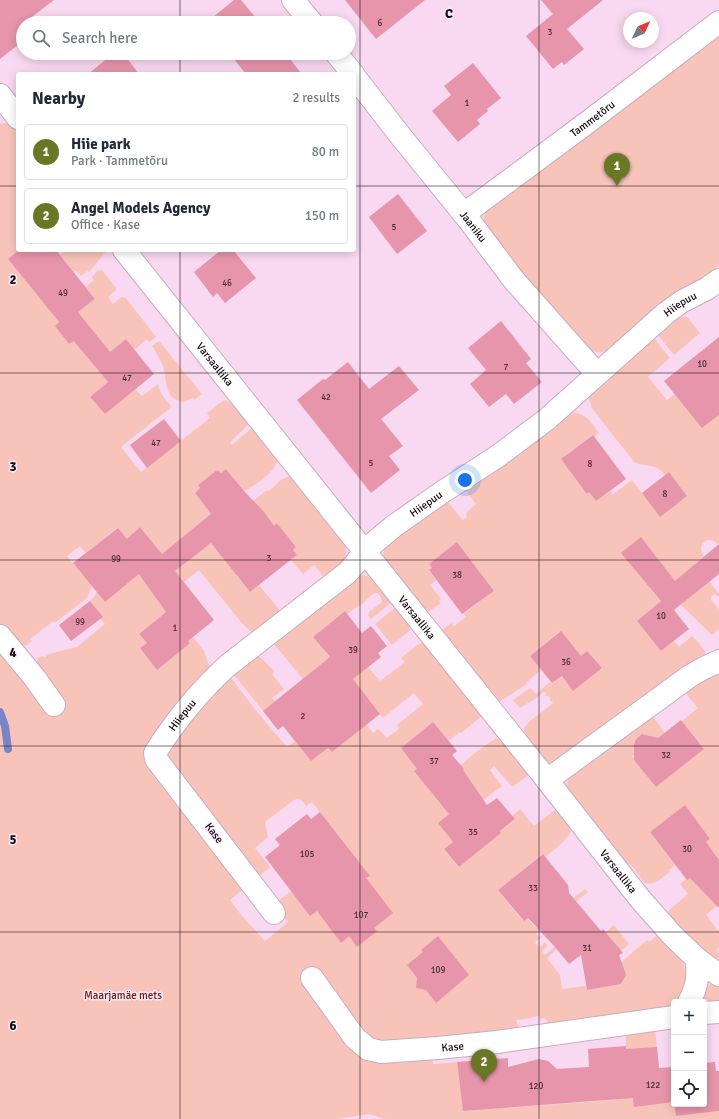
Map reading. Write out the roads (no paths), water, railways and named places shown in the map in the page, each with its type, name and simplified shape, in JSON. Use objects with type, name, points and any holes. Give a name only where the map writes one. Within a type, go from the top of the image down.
[{"type":"street","points":[[293,0],[306,16]]},
{"type":"street","name":"Tammetõru","points":[[464,214],[719,22]]},
{"type":"street","name":"Jaaniku","points":[[341,60],[351,72]]},
{"type":"street","name":"Jaaniku","points":[[356,79],[464,214],[513,279],[598,374]]},
{"type":"street","points":[[0,95],[16,115]]},
{"type":"street","name":"Varsaallika","points":[[126,252],[642,900],[673,936],[696,958],[719,975]]},
{"type":"street","name":"Hiiepuu","points":[[155,753],[180,716],[212,679],[347,572],[356,563],[364,551],[394,526],[498,456],[546,420],[666,313],[681,302],[708,288],[719,280]]},
{"type":"street","points":[[0,636],[34,677],[54,705]]},
{"type":"street","points":[[547,780],[690,676],[719,661]]},
{"type":"street","name":"Kase","points":[[155,753],[156,759],[274,913]]},
{"type":"street","points":[[690,999],[696,987],[698,977],[696,958]]},
{"type":"street","name":"Kase","points":[[312,978],[355,1038],[368,1049],[381,1052],[497,1042],[671,1017]]},
{"type":"street","points":[[707,1014],[719,1012]]},
{"type":"waterway","points":[[0,712],[5,726],[8,749]]},
{"type":"place","name":"Hiie park","points":[[617,186]]},
{"type":"place","name":"Angel Models Agency","points":[[484,1082]]},
{"type":"park label","name":"Maarjamäe mets","points":[[123,995]]}]
